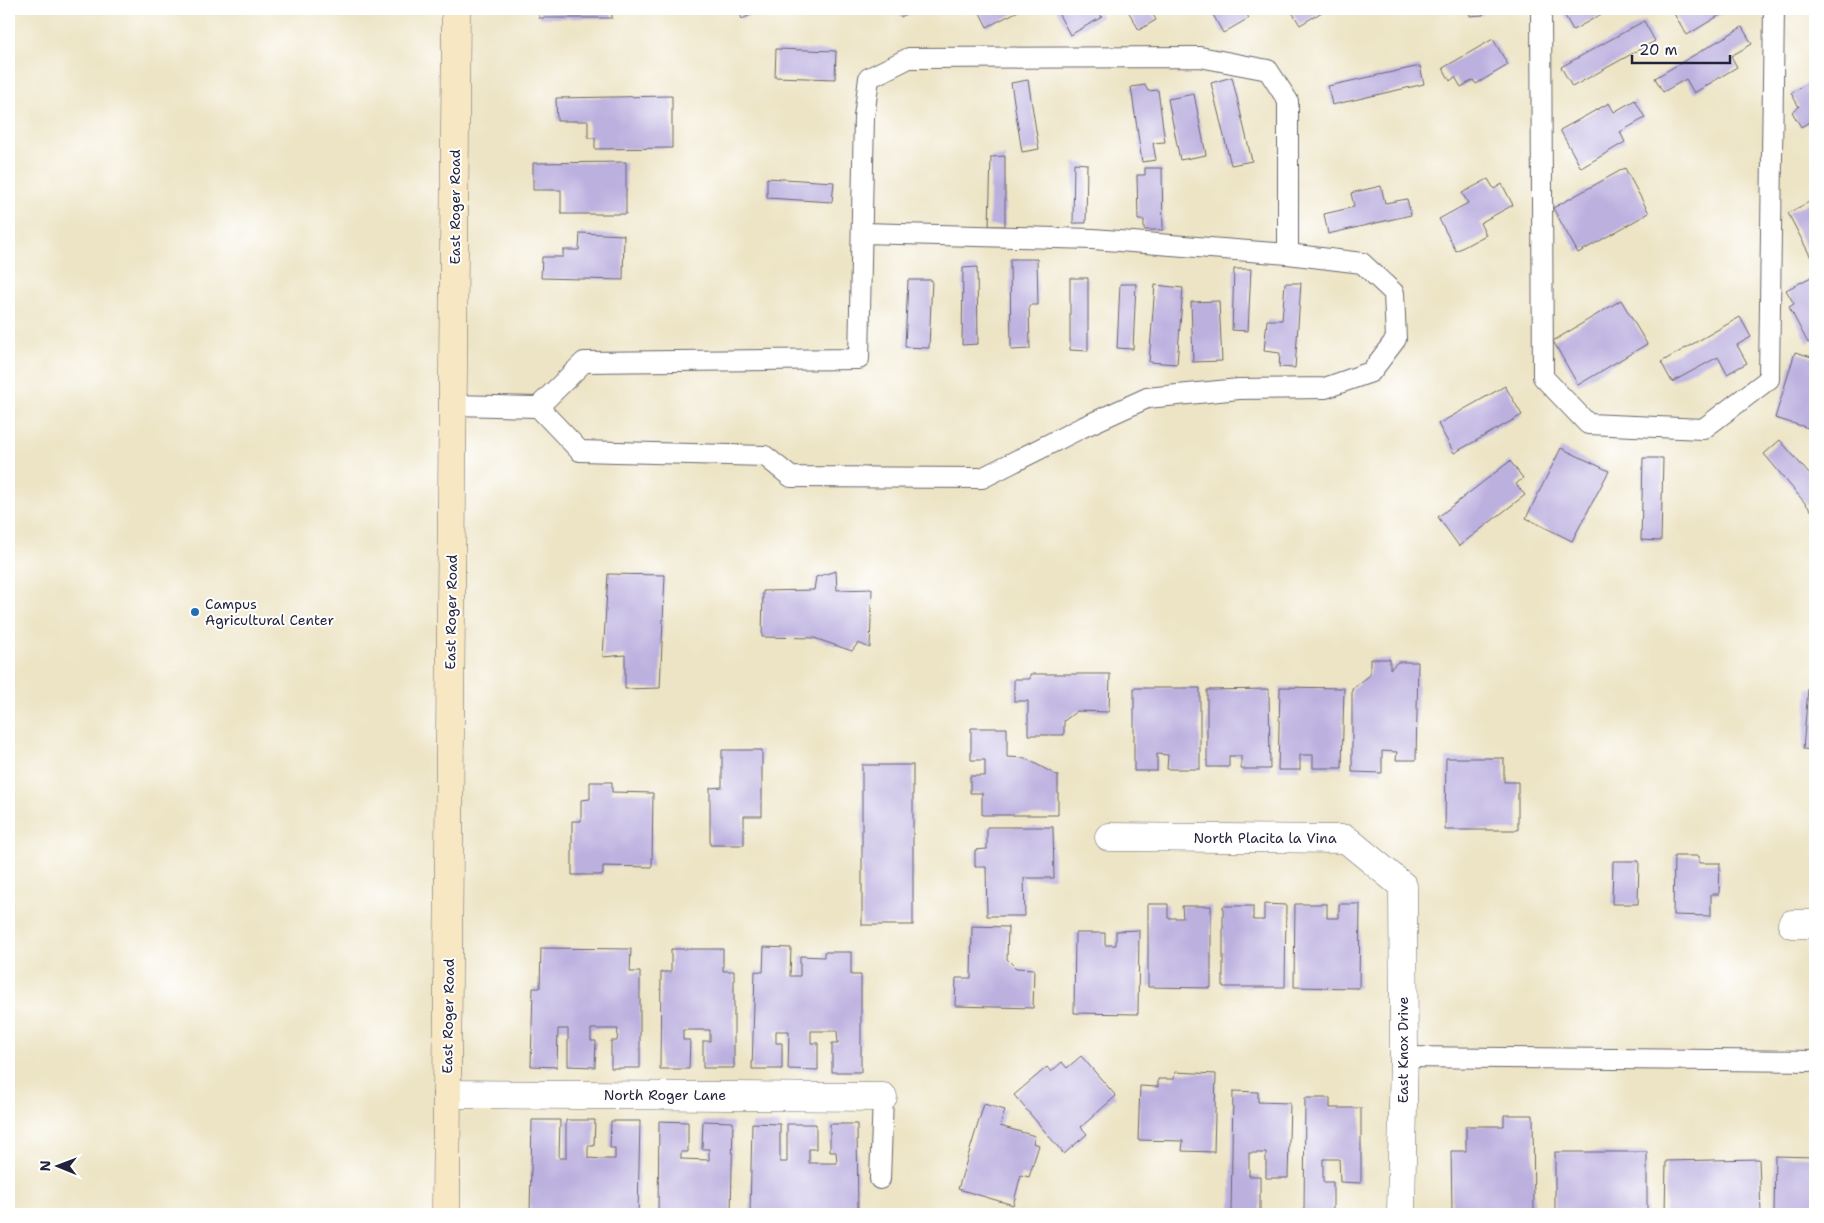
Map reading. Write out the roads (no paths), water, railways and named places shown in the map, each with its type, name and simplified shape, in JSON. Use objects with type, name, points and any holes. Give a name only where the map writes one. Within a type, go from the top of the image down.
[{"type":"street","name":"East Roger Road","points":[[446,1214],[456,9]]},
{"type":"street","name":"North Placita la Vina","points":[[1110,837],[1346,839],[1403,886]]},
{"type":"street","name":"East Knox Drive","points":[[1401,1214],[1403,886]]},
{"type":"street","name":"North Roger Lane","points":[[447,1094],[883,1097]]},
{"type":"lane","points":[[1540,9],[1543,377],[1588,424],[1703,429],[1769,380],[1774,9]]},
{"type":"lane","points":[[538,407],[584,362],[860,359],[864,117],[869,78],[909,58],[1200,57],[1268,70],[1288,101],[1288,254]]},
{"type":"lane","points":[[453,405],[538,407],[580,450],[765,456],[791,477],[982,478],[1147,398],[1239,389],[1325,388],[1370,372],[1396,338],[1394,293],[1362,263],[1288,254],[1093,239],[862,233]]},
{"type":"lane","points":[[1403,1057],[1815,1061]]},
{"type":"lane","points":[[880,1179],[883,1097]]},
{"type":"place","name":"Campus Agricultural Center","points":[[195,612]]}]
